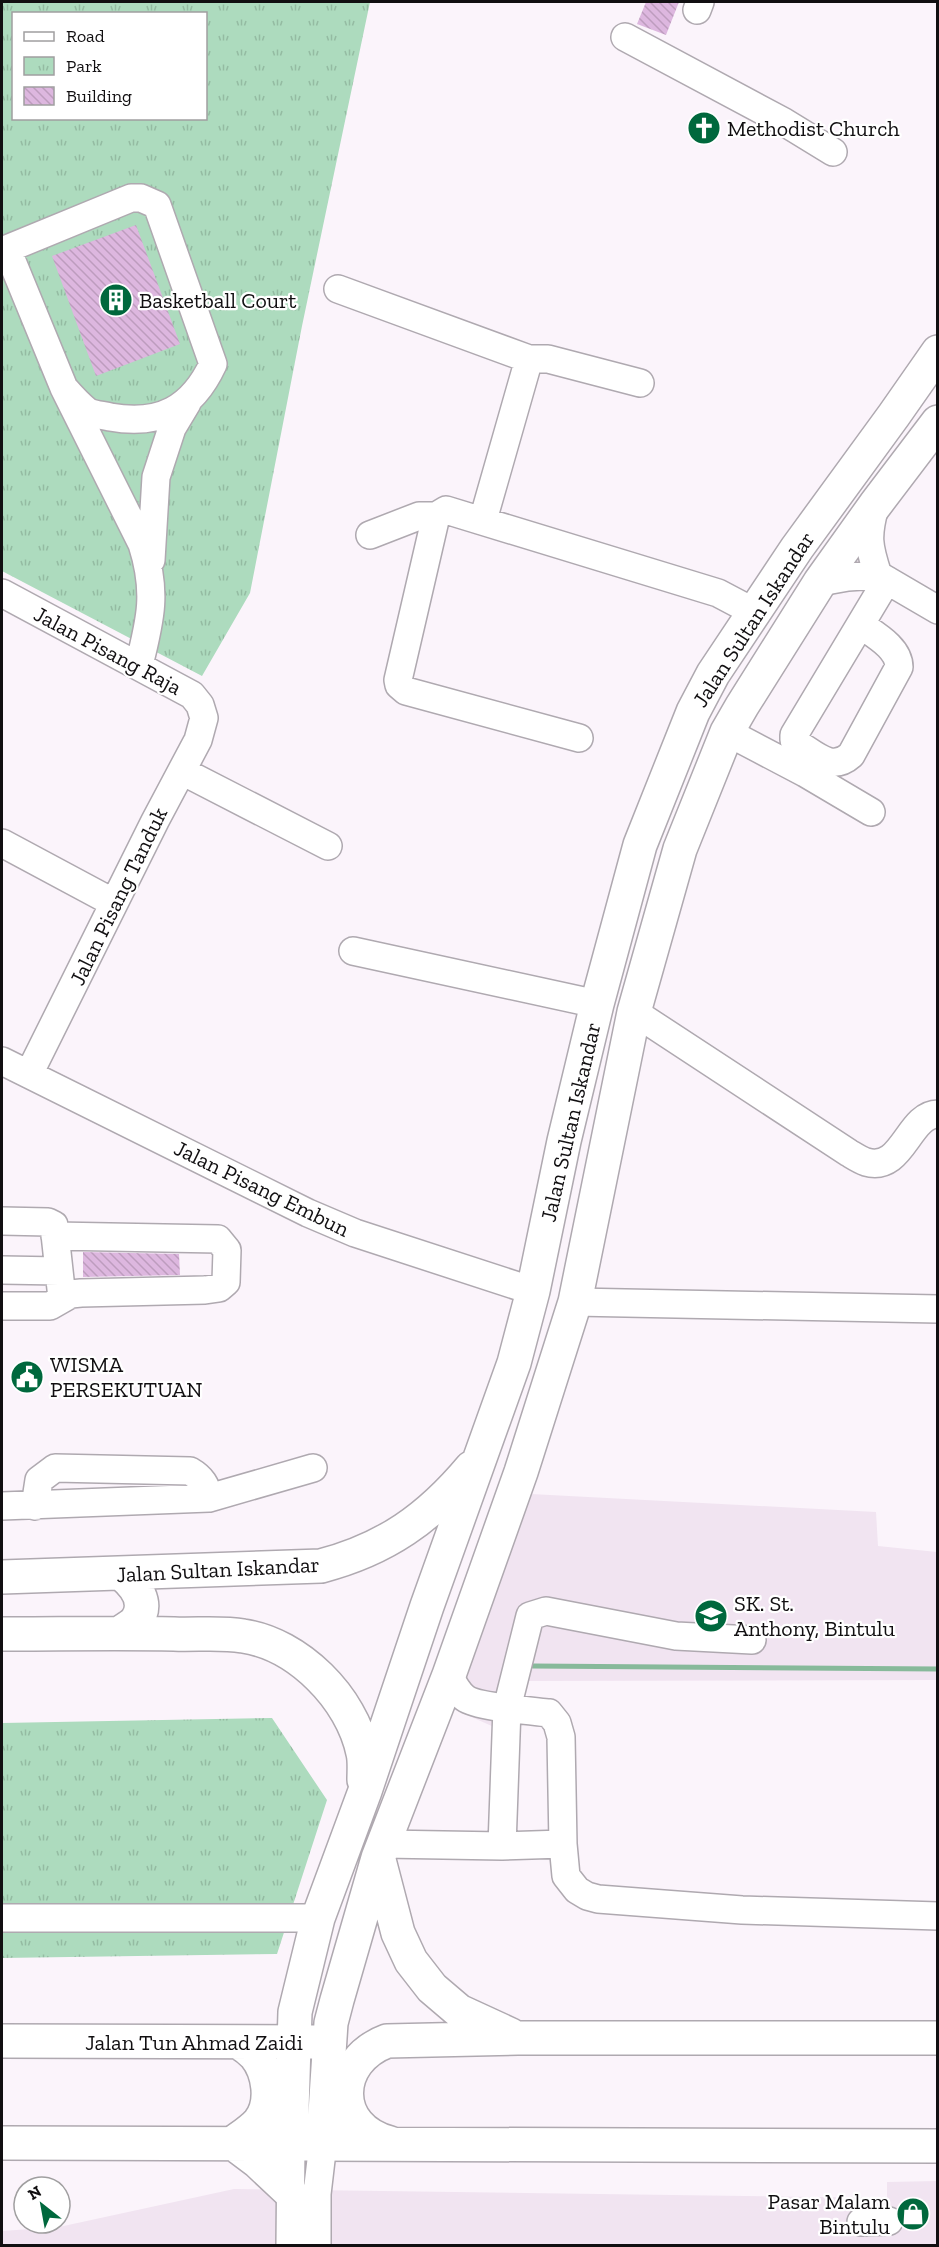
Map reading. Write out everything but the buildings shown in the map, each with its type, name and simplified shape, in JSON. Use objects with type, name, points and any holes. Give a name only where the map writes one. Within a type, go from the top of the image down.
[{"type":"main road","name":"Jalan Sultan Iskandar","points":[[2,1577],[321,1566],[352,1558],[393,1537],[429,1513],[450,1493],[482,1455],[514,1363],[597,1004],[639,845],[693,712],[713,674],[797,548],[938,352]]},
{"type":"main road","name":"Jalan Sultan Iskandar","points":[[323,2143],[331,2023],[381,1851],[449,1675],[520,1472],[575,1302],[634,1012],[680,849],[727,732],[820,582],[938,422]]},
{"type":"main road","points":[[291,2143],[295,2012],[318,1918],[365,1791],[427,1606],[482,1455]]},
{"type":"main road","points":[[120,1633],[136,1620],[141,1600],[136,1586],[122,1574]]},
{"type":"main road","points":[[2,1634],[120,1633],[243,1636],[274,1645],[298,1658],[325,1681],[341,1703],[356,1730],[364,1754],[365,1791]]},
{"type":"main road","points":[[381,1851],[398,1933],[411,1961],[432,1988],[459,2011],[518,2038]]},
{"type":"main road","name":"Jalan Tun Ahmad Zaidi","points":[[2,2041],[240,2043],[518,2038],[938,2038]]},
{"type":"main road","points":[[387,2041],[372,2047],[360,2056],[351,2069],[346,2084],[346,2101],[352,2117],[362,2130],[376,2139],[393,2143]]},
{"type":"main road","points":[[233,2143],[259,2121],[268,2099],[267,2080],[262,2066],[256,2056],[240,2043]]},
{"type":"main road","points":[[2,2143],[938,2146]]},
{"type":"main road","points":[[233,2143],[257,2161],[290,2192]]},
{"type":"street","points":[[625,37],[784,122],[833,153]]},
{"type":"street","points":[[139,665],[149,625],[152,597],[150,569],[156,477],[172,428],[187,403],[206,379],[213,364],[157,205],[141,198],[131,198],[4,250],[64,388],[142,544],[150,569]]},
{"type":"street","points":[[338,289],[529,359],[548,359],[640,383]]},
{"type":"street","points":[[483,520],[529,359]]},
{"type":"street","points":[[64,388],[89,413],[123,419],[146,418],[173,412],[187,403]]},
{"type":"street","points":[[794,740],[800,724],[861,625],[882,577],[870,550],[868,531],[875,505]]},
{"type":"street","points":[[370,534],[418,516],[436,516],[446,510],[718,593],[754,612]]},
{"type":"street","points":[[436,516],[398,680],[399,685],[406,691],[579,738]]},
{"type":"street","points":[[820,582],[848,577],[882,577],[933,600]]},
{"type":"street","name":"Jalan Pisang Raja","points":[[2,593],[192,695],[200,705],[204,718]]},
{"type":"street","points":[[794,740],[819,759],[828,762],[838,762],[851,755],[899,667],[899,659],[894,651],[861,625]]},
{"type":"street","name":"Jalan Pisang Tanduk","points":[[29,1074],[198,740],[204,718]]},
{"type":"street","points":[[727,732],[871,812]]},
{"type":"street","points":[[761,749],[794,740]]},
{"type":"street","points":[[182,771],[328,846]]},
{"type":"street","points":[[2,843],[114,903]]},
{"type":"street","points":[[353,951],[597,1004]]},
{"type":"street","points":[[634,1012],[849,1153],[867,1162],[882,1163],[893,1156],[926,1116],[938,1114]]},
{"type":"street","name":"Jalan Pisang Embun","points":[[2,1061],[326,1221],[355,1233],[532,1291]]},
{"type":"street","points":[[2,1221],[48,1222],[54,1225],[62,1298]]},
{"type":"street","points":[[2,1306],[50,1306],[71,1294],[81,1293],[219,1288],[226,1282],[227,1250],[218,1239],[55,1236]]},
{"type":"street","points":[[2,1270],[59,1271]]},
{"type":"street","points":[[575,1302],[938,1309]]},
{"type":"street","points":[[35,1506],[39,1480],[55,1468],[190,1471],[200,1476],[209,1498]]},
{"type":"street","points":[[4,1506],[209,1498],[313,1468]]},
{"type":"street","points":[[501,1846],[507,1708],[530,1616],[546,1611],[676,1636],[752,1640]]},
{"type":"street","points":[[449,1675],[457,1691],[467,1700],[549,1713],[557,1723],[561,1737],[563,1844],[566,1876],[577,1890],[587,1896],[598,1899],[742,1910],[938,1916]]},
{"type":"street","points":[[381,1851],[563,1844]]},
{"type":"street","points":[[2,1918],[318,1918]]},
{"type":"street","points":[[290,2246],[291,2143]]},
{"type":"street","points":[[317,2246],[317,2194],[323,2143]]},
{"type":"street","points":[[861,2222],[890,2221]]},
{"type":"shaded area","name":"SK. St. Anthony, Bintulu","points":[[531,1494],[876,1512],[878,1546],[937,1552],[937,1680],[527,1681],[494,1727],[449,1707]]},
{"type":"shaded area","points":[[937,2181],[937,2245],[2,2246],[2,2231],[12,2230],[12,2235],[72,2235],[72,2224],[234,2189],[887,2198],[887,2182]]},
{"type":"green space","points":[[2,2],[370,2],[302,326],[250,593],[202,676],[2,571]]},
{"type":"green space","points":[[272,1718],[327,1800],[277,1954],[2,1958],[2,1723]]},
{"type":"waterway","points":[[533,1666],[938,1669]]},
{"type":"place","name":"Methodist Church","points":[[704,128]]},
{"type":"place","name":"Basketball Court","points":[[116,300]]},
{"type":"place","name":"WISMA PERSEKUTUAN","points":[[27,1377]]},
{"type":"place","name":"SK. St. Anthony, Bintulu","points":[[711,1616]]},
{"type":"place","name":"Pasar Malam Bintulu","points":[[913,2214]]}]
